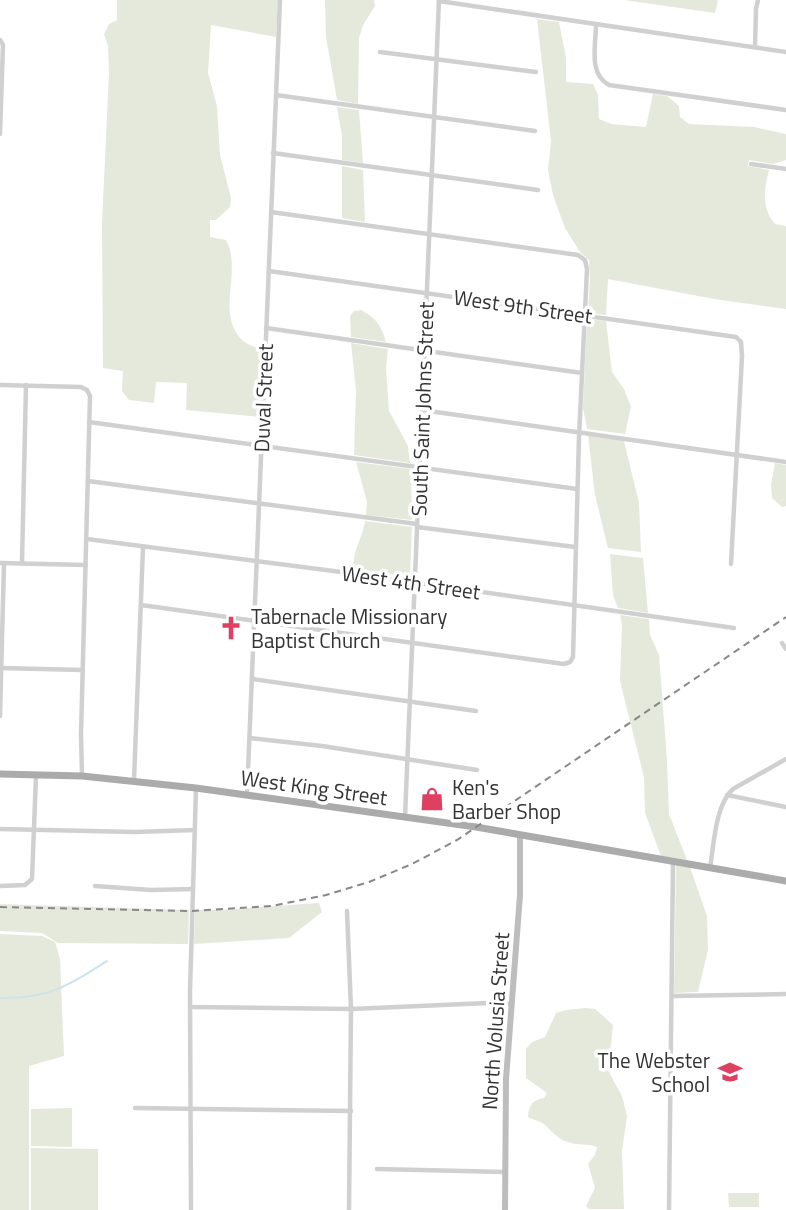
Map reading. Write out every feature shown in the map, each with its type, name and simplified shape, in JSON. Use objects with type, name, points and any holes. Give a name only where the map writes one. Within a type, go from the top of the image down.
[{"type":"main road","name":"West King Street","points":[[0,774],[82,776],[196,788],[520,835],[786,881]]},
{"type":"main road","name":"North Volusia Street","points":[[505,1210],[506,1079],[520,895],[520,835]]},
{"type":"street","name":"Duval Street","points":[[247,795],[281,0]]},
{"type":"street","points":[[755,47],[758,0]]},
{"type":"street","points":[[439,1],[786,52]]},
{"type":"street","name":"South Saint Johns Street","points":[[405,818],[439,1]]},
{"type":"street","points":[[596,24],[596,74],[609,85],[786,110]]},
{"type":"street","points":[[0,134],[1,41]]},
{"type":"street","points":[[380,52],[536,72]]},
{"type":"street","points":[[276,95],[535,131]]},
{"type":"street","points":[[273,153],[538,190]]},
{"type":"street","points":[[751,164],[786,169]]},
{"type":"street","points":[[141,605],[564,664],[570,662],[573,657],[579,431],[587,269],[585,260],[578,255],[271,212]]},
{"type":"street","name":"West 9th Street","points":[[269,271],[736,337],[741,342],[742,356],[736,454]]},
{"type":"street","points":[[266,328],[582,373]]},
{"type":"street","points":[[0,385],[81,387],[87,390],[90,396],[82,670],[82,776]]},
{"type":"street","points":[[22,562],[26,385]]},
{"type":"street","points":[[422,410],[786,462]]},
{"type":"street","points":[[89,422],[577,489]]},
{"type":"street","points":[[731,564],[736,454]]},
{"type":"street","points":[[88,481],[575,547]]},
{"type":"street","name":"West 4th Street","points":[[87,539],[416,582],[734,628]]},
{"type":"street","points":[[134,780],[143,547]]},
{"type":"street","points":[[0,716],[2,563],[86,565]]},
{"type":"street","points":[[782,643],[786,649]]},
{"type":"street","points":[[1,668],[82,670]]},
{"type":"street","points":[[252,679],[476,711]]},
{"type":"street","points":[[250,738],[477,770]]},
{"type":"street","points":[[710,868],[721,806],[727,795],[786,759]]},
{"type":"street","points":[[0,886],[25,886],[32,879],[36,775]]},
{"type":"street","points":[[191,1210],[190,1007],[196,788]]},
{"type":"street","points":[[727,795],[786,807]]},
{"type":"street","points":[[0,829],[135,832],[195,830]]},
{"type":"street","points":[[668,1210],[673,861]]},
{"type":"street","points":[[95,886],[151,890],[192,889]]},
{"type":"street","points":[[347,911],[351,1009],[349,1210]]},
{"type":"street","points":[[672,996],[786,994]]},
{"type":"street","points":[[190,1007],[351,1009],[512,1004]]},
{"type":"street","points":[[135,1108],[351,1111]]},
{"type":"street","points":[[377,1169],[505,1172]]},
{"type":"shaded area","points":[[117,0],[278,0],[276,37],[211,25],[208,73],[217,106],[220,155],[231,198],[230,207],[216,220],[210,220],[210,237],[226,240],[230,252],[230,317],[234,329],[244,342],[262,350],[260,417],[186,410],[187,383],[156,382],[154,403],[129,400],[122,391],[123,371],[103,368],[102,223],[109,73],[108,46],[104,34],[109,24],[117,20]]},
{"type":"shaded area","points":[[325,0],[374,0],[375,6],[363,25],[359,38],[358,104],[337,100],[326,37]]},
{"type":"shaded area","points":[[624,0],[718,0],[715,13]]},
{"type":"shaded area","points":[[537,19],[559,22],[566,58],[566,82],[593,84],[598,95],[599,119],[611,124],[646,127],[653,94],[667,96],[679,106],[680,117],[689,124],[754,127],[786,134],[786,160],[773,164],[749,160],[748,166],[769,170],[765,191],[767,211],[775,224],[786,226],[786,309],[714,299],[608,279],[606,315],[588,313],[589,260],[580,252],[565,228],[553,195],[548,170],[551,141]]},
{"type":"shaded area","points":[[337,107],[359,110],[363,163],[342,160],[342,136]]},
{"type":"shaded area","points":[[342,166],[363,170],[365,222],[342,218]]},
{"type":"shaded area","points":[[361,310],[377,323],[386,342],[351,337],[350,316],[354,311]]},
{"type":"shaded area","points":[[587,319],[606,321],[612,372],[624,389],[631,407],[625,434],[587,429],[583,408]]},
{"type":"shaded area","points":[[351,343],[388,349],[386,368],[389,411],[408,446],[410,463],[354,455],[356,390]]},
{"type":"shaded area","points":[[588,435],[624,441],[639,503],[641,552],[608,548],[595,495]]},
{"type":"shaded area","points":[[356,462],[411,469],[412,520],[366,515],[367,502]]},
{"type":"shaded area","points":[[775,463],[786,465],[786,506],[782,507],[772,498],[771,485]]},
{"type":"shaded area","points":[[365,521],[412,527],[410,577],[354,570],[354,558]]},
{"type":"shaded area","points":[[610,554],[643,558],[648,613],[618,608],[613,595]]},
{"type":"shaded area","points":[[620,615],[649,619],[650,635],[659,655],[669,814],[687,860],[661,856],[645,813],[644,777],[620,681]]},
{"type":"shaded area","points":[[676,865],[690,867],[707,916],[708,950],[698,992],[674,993]]},
{"type":"shaded area","points":[[319,903],[322,912],[289,938],[194,944],[195,910]]},
{"type":"shaded area","points":[[0,904],[189,910],[188,944],[58,943],[42,933],[0,931]]},
{"type":"shaded area","points":[[0,934],[42,936],[55,942],[60,959],[64,1056],[29,1066],[29,1210],[0,1210]]},
{"type":"shaded area","points":[[595,1009],[613,1025],[610,1074],[622,1096],[627,1116],[622,1151],[624,1209],[589,1209],[586,1206],[595,1188],[588,1164],[597,1147],[564,1141],[544,1124],[528,1117],[532,1104],[544,1098],[547,1093],[526,1078],[526,1049],[532,1042],[545,1037],[556,1013]]},
{"type":"shaded area","points":[[72,1108],[72,1147],[31,1146],[31,1109]]},
{"type":"shaded area","points":[[31,1148],[98,1149],[98,1210],[31,1210]]},
{"type":"shaded area","points":[[728,1193],[759,1193],[759,1207],[729,1207]]},
{"type":"waterway","points":[[0,998],[31,996],[57,989],[107,961]]},
{"type":"railway","points":[[0,907],[192,911],[272,906],[326,895],[369,882],[412,864],[457,840],[786,617]]},
{"type":"place","name":"Tabernacle Missionary Baptist Church","points":[[231,628]]},
{"type":"place","name":"Ken's Barber Shop","points":[[432,799]]},
{"type":"place","name":"The Webster School","points":[[730,1072]]}]
